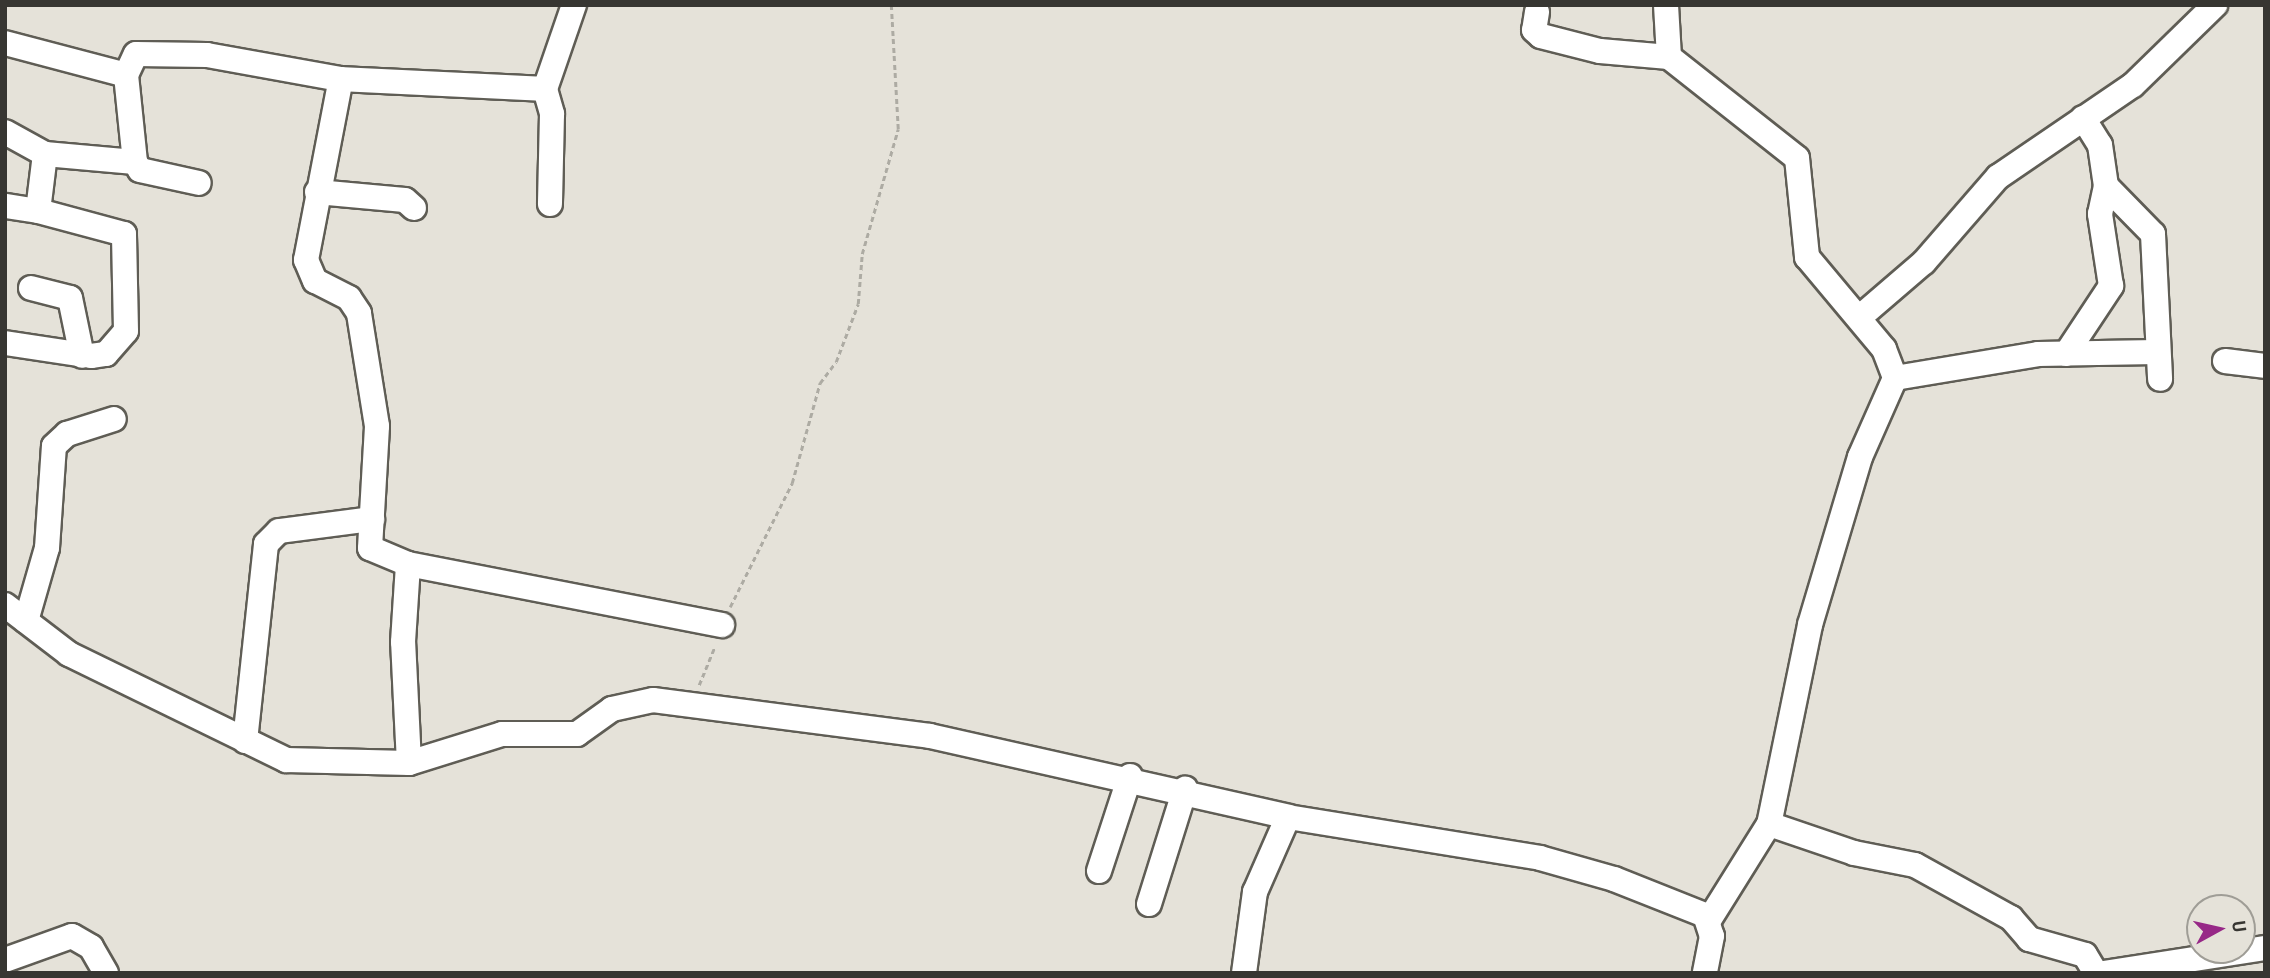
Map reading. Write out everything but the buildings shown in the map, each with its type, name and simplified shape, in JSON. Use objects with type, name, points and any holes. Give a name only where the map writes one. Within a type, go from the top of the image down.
[{"type":"street","points":[[550,204],[552,114],[545,89],[575,5]]},
{"type":"street","points":[[1666,5],[1669,57]]},
{"type":"street","points":[[1860,317],[1924,262],[1998,177],[2133,85],[2215,5]]},
{"type":"street","points":[[1537,12],[1534,30],[1541,36],[1600,51],[1669,57],[1792,150],[1807,257],[1860,317],[1895,378]]},
{"type":"street","points":[[5,43],[126,75]]},
{"type":"street","points":[[199,183],[141,170],[135,162],[126,75],[135,54],[207,55],[341,79],[545,89]]},
{"type":"street","points":[[341,79],[317,192],[307,268],[315,281],[349,298],[359,313],[376,426],[373,554],[408,564],[722,625]]},
{"type":"street","points":[[2066,354],[2111,286],[2100,214],[2106,186],[2100,145],[2083,118]]},
{"type":"street","points":[[5,132],[45,154],[135,162]]},
{"type":"street","points":[[38,211],[45,154]]},
{"type":"street","points":[[2106,186],[2153,234],[2160,379]]},
{"type":"street","points":[[317,192],[405,200],[414,208]]},
{"type":"street","points":[[5,206],[118,230],[128,242],[126,331],[106,354],[82,356],[5,343]]},
{"type":"street","points":[[31,288],[70,298],[82,356]]},
{"type":"street","points":[[1895,378],[2066,354],[2157,352]]},
{"type":"street","points":[[2225,361],[2265,366]]},
{"type":"street","points":[[1706,973],[1709,920],[1769,824],[1810,625],[1860,457],[1895,378]]},
{"type":"street","points":[[26,621],[47,548],[54,446],[67,434],[114,419]]},
{"type":"street","points":[[245,741],[266,544],[279,531],[372,519]]},
{"type":"street","points":[[408,564],[403,642],[409,764]]},
{"type":"street","points":[[5,604],[77,659],[171,698],[245,741],[312,764],[409,764],[502,734],[577,734],[636,701],[693,705],[930,736],[1130,776],[1287,817],[1540,859],[1614,879],[1709,920]]},
{"type":"street","points":[[1099,872],[1130,776]]},
{"type":"street","points":[[1149,904],[1185,789]]},
{"type":"street","points":[[1244,973],[1255,892],[1287,817]]},
{"type":"street","points":[[1769,824],[1854,853],[1914,865],[2011,918],[2029,939],[2085,955],[2096,973]]},
{"type":"street","points":[[5,960],[72,936],[91,947],[106,973]]},
{"type":"street","points":[[2104,973],[2223,964]]},
{"type":"path","points":[[693,705],[722,625],[792,483],[820,383],[836,362],[858,304],[862,254],[898,128],[891,5]]}]
